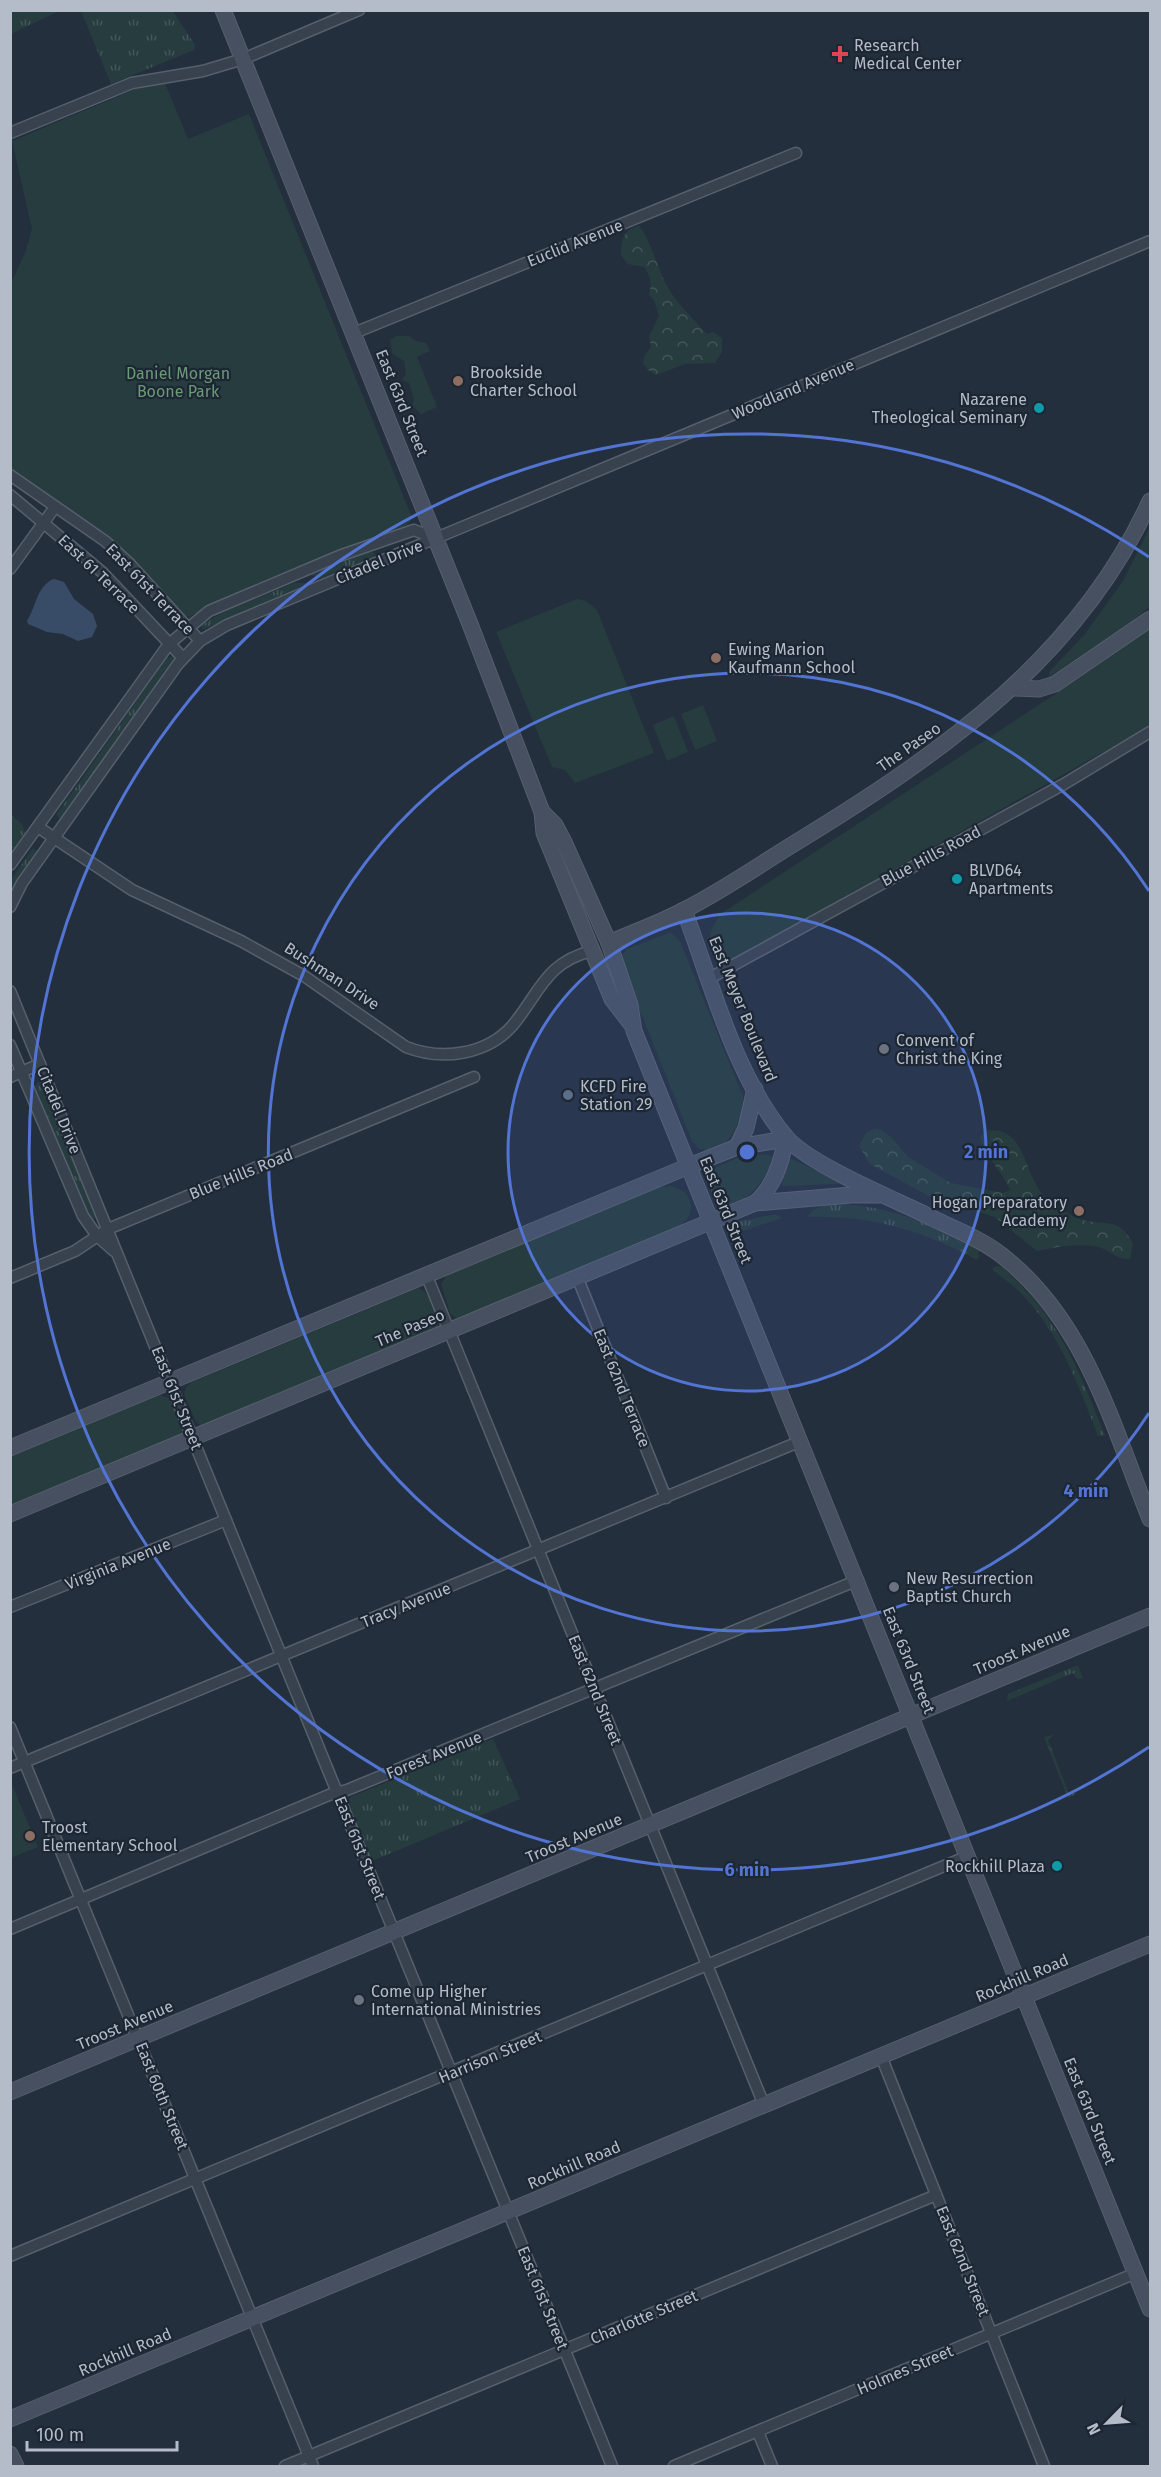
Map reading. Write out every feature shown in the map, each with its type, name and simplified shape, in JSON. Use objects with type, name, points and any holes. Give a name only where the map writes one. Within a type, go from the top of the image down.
[{"type":"main road","name":"East 63rd Street","points":[[223,10],[436,539],[542,812],[544,834],[612,999],[632,1025],[858,1580],[1024,1996],[1143,2270],[1150,2309]]},
{"type":"main road","points":[[1015,688],[1075,624],[1121,556],[1150,501]]},
{"type":"main road","points":[[1015,688],[1039,689],[1055,684],[1150,619]]},
{"type":"main road","name":"The Paseo","points":[[684,910],[851,809],[962,732],[1015,688]]},
{"type":"main road","name":"East 63rd Street","points":[[542,812],[555,825],[564,842],[609,943],[630,1005],[632,1025]]},
{"type":"main road","points":[[566,886],[602,943],[609,943],[684,910]]},
{"type":"main road","name":"East Meyer Boulevard","points":[[684,910],[728,1031],[754,1089],[786,1138],[828,1166],[989,1246],[1046,1297],[1063,1319],[1089,1367],[1150,1519]]},
{"type":"main road","points":[[592,951],[600,954],[606,961],[613,979],[630,1005]]},
{"type":"main road","points":[[737,1147],[746,1128],[754,1089]]},
{"type":"main road","points":[[10,1448],[689,1166],[737,1147],[786,1138]]},
{"type":"main road","name":"The Paseo","points":[[10,1514],[578,1279],[755,1203],[767,1194],[782,1159],[786,1138]]},
{"type":"main road","points":[[755,1203],[851,1195],[885,1195]]},
{"type":"main road","name":"Troost Avenue","points":[[10,2092],[1150,1616]]},
{"type":"main road","name":"Rockhill Road","points":[[10,2419],[1024,1996],[1149,1949]]},
{"type":"main road","points":[[10,2454],[16,2466]]},
{"type":"street","points":[[10,133],[132,83],[191,74],[243,59],[359,10]]},
{"type":"street","name":"Euclid Avenue","points":[[354,333],[796,153]]},
{"type":"street","name":"Woodland Avenue","points":[[436,539],[1150,241]]},
{"type":"street","name":"East 61st Terrace","points":[[10,476],[114,549],[200,641]]},
{"type":"street","name":"East 61 Terrace","points":[[10,495],[102,572],[183,658]]},
{"type":"street","points":[[10,569],[55,507]]},
{"type":"street","name":"Citadel Drive","points":[[10,865],[170,644],[188,626],[209,610],[339,556],[414,530],[436,539]]},
{"type":"street","name":"Citadel Drive","points":[[10,907],[22,883],[183,658],[200,641],[227,625],[436,539]]},
{"type":"street","name":"Blue Hills Road","points":[[710,978],[1064,784],[1150,732]]},
{"type":"street","name":"Bushman Drive","points":[[38,827],[132,890],[241,941],[304,976],[397,1041],[421,1053],[445,1055],[464,1053],[491,1042],[513,1025],[547,976],[567,961],[592,951]]},
{"type":"street","name":"Citadel Drive","points":[[10,991],[108,1229]]},
{"type":"street","name":"Citadel Drive","points":[[10,1045],[83,1216],[97,1236],[118,1255]]},
{"type":"street","points":[[10,1077],[40,1064]]},
{"type":"street","name":"Blue Hills Road","points":[[10,1278],[75,1251],[108,1229],[474,1077]]},
{"type":"street","name":"East 61st Street","points":[[108,1229],[612,2466]]},
{"type":"street","name":"East 62nd Street","points":[[426,1274],[764,2105]]},
{"type":"street","name":"East 62nd Terrace","points":[[578,1279],[666,1498]]},
{"type":"street","name":"Tracy Avenue","points":[[10,1768],[801,1441]]},
{"type":"street","name":"Virginia Avenue","points":[[10,1607],[226,1520]]},
{"type":"street","name":"Forest Avenue","points":[[10,1929],[338,1792],[595,1690],[858,1580]]},
{"type":"street","name":"East 60th Street","points":[[10,1727],[311,2462]]},
{"type":"street","name":"Harrison Street","points":[[10,2256],[968,1856]]},
{"type":"street","name":"East 62nd Street","points":[[881,2056],[1044,2466]]},
{"type":"street","name":"Charlotte Street","points":[[285,2466],[311,2462],[564,2350],[936,2195]]},
{"type":"street","name":"Holmes Street","points":[[674,2466],[1143,2270]]},
{"type":"street","points":[[758,2432],[772,2466]]},
{"type":"green space","points":[[11,10],[59,10],[59,11],[11,34]]},
{"type":"green space","points":[[81,11],[173,11],[195,45],[194,50],[111,84]]},
{"type":"green space","name":"Daniel Morgan Boone Park","points":[[165,83],[188,139],[249,114],[411,515],[411,521],[404,528],[316,560],[218,601],[189,617],[183,614],[105,533],[11,471],[11,283],[25,253],[32,229],[12,141],[136,89]]},
{"type":"green space","points":[[639,226],[670,292],[707,334],[713,332],[722,338],[722,352],[715,363],[685,364],[656,375],[643,363],[651,347],[649,336],[659,316],[654,300],[649,295],[650,280],[644,267],[628,264],[621,255],[624,236],[629,230]]},
{"type":"green space","points":[[396,336],[409,336],[416,341],[426,343],[430,351],[417,357],[437,407],[421,414],[412,405],[414,400],[409,383],[402,380],[406,374],[404,361],[392,353],[390,340]]},
{"type":"green space","points":[[1150,527],[1150,606],[1129,624],[1049,677],[1049,672],[1085,634],[1123,581]]},
{"type":"green space","points":[[370,551],[376,554],[372,558],[321,578],[311,575]]},
{"type":"green space","points":[[294,583],[305,583],[305,586],[202,630],[202,625],[221,613]]},
{"type":"green space","points":[[577,599],[586,601],[597,610],[654,753],[575,783],[565,770],[552,767],[496,632]]},
{"type":"green space","points":[[1150,629],[1150,726],[726,963],[715,961],[710,948],[710,936],[714,924],[722,913],[1069,685]]},
{"type":"green space","points":[[173,656],[174,662],[64,816],[59,819],[57,814],[167,658]]},
{"type":"green space","points":[[703,705],[717,741],[695,750],[681,714]]},
{"type":"green space","points":[[674,716],[688,752],[667,761],[653,725]]},
{"type":"green space","points":[[11,815],[22,824],[25,833],[11,857]]},
{"type":"green space","points":[[33,848],[37,854],[11,896],[11,880]]},
{"type":"green space","points":[[671,932],[681,943],[743,1097],[741,1116],[732,1134],[726,1142],[709,1150],[699,1149],[692,1141],[621,963],[621,957],[627,949]]},
{"type":"green space","points":[[38,1081],[42,1083],[97,1214],[95,1219],[89,1218],[35,1087]]},
{"type":"green space","points":[[874,1129],[881,1130],[892,1138],[908,1157],[951,1183],[1003,1193],[1010,1190],[980,1138],[985,1131],[999,1131],[1009,1136],[1017,1144],[1039,1189],[1047,1199],[1078,1219],[1118,1226],[1128,1235],[1133,1244],[1130,1259],[1120,1258],[1104,1249],[1088,1245],[1037,1251],[995,1217],[927,1195],[870,1164],[859,1146],[866,1133]]},
{"type":"green space","points":[[767,1154],[772,1157],[770,1165],[760,1184],[752,1192],[734,1204],[725,1206],[716,1204],[706,1178],[709,1170],[742,1156]]},
{"type":"green space","points":[[789,1158],[838,1180],[840,1184],[782,1186],[781,1180]]},
{"type":"green space","points":[[671,1186],[685,1192],[691,1203],[688,1218],[675,1230],[458,1320],[450,1313],[441,1284],[446,1276],[659,1187]]},
{"type":"green space","points":[[831,1203],[889,1211],[925,1223],[978,1249],[979,1257],[977,1260],[936,1240],[895,1226],[852,1219],[807,1217],[813,1210]]},
{"type":"green space","points":[[775,1214],[782,1218],[736,1233],[733,1223]]},
{"type":"green space","points":[[996,1266],[1002,1267],[1022,1286],[1052,1324],[1075,1365],[1105,1435],[1098,1436],[1067,1360],[1047,1325],[1021,1293],[992,1269]]},
{"type":"green space","points":[[418,1288],[426,1294],[433,1305],[437,1317],[437,1328],[203,1427],[196,1422],[184,1394],[187,1386],[192,1382]]},
{"type":"green space","points":[[159,1395],[169,1398],[182,1430],[181,1436],[11,1509],[11,1457]]},
{"type":"green space","points":[[1078,1665],[1083,1678],[1077,1679],[1073,1673],[1007,1701],[1008,1694]]},
{"type":"green space","points":[[1054,1735],[1048,1740],[1069,1794],[1078,1793],[1068,1798],[1044,1737]]},
{"type":"green space","points":[[493,1739],[520,1799],[372,1861],[348,1801],[351,1797]]},
{"type":"green space","points":[[13,1787],[38,1847],[11,1858],[10,1788]]},
{"type":"water","points":[[54,579],[64,582],[74,599],[93,614],[97,626],[92,637],[78,641],[28,624],[27,621],[40,591]]},
{"type":"place","name":"Research Medical Center","points":[[840,54]]},
{"type":"place","name":"Brookside Charter School","points":[[458,381]]},
{"type":"place","name":"Nazarene Theological Seminary","points":[[1039,408]]},
{"type":"place","name":"Ewing Marion Kaufmann School","points":[[716,658]]},
{"type":"place","name":"BLVD64 Apartments","points":[[957,879]]},
{"type":"place","name":"Convent of Christ the King","points":[[884,1049]]},
{"type":"place","name":"KCFD Fire Station 29","points":[[568,1095]]},
{"type":"place","name":"Hogan Preparatory Academy","points":[[1079,1211]]},
{"type":"place","name":"New Resurrection Baptist Church","points":[[894,1587]]},
{"type":"place","name":"Troost Elementary School","points":[[30,1836]]},
{"type":"place","name":"Rockhill Plaza","points":[[1057,1866]]},
{"type":"place","name":"Come up Higher International Ministries","points":[[359,2000]]}]
